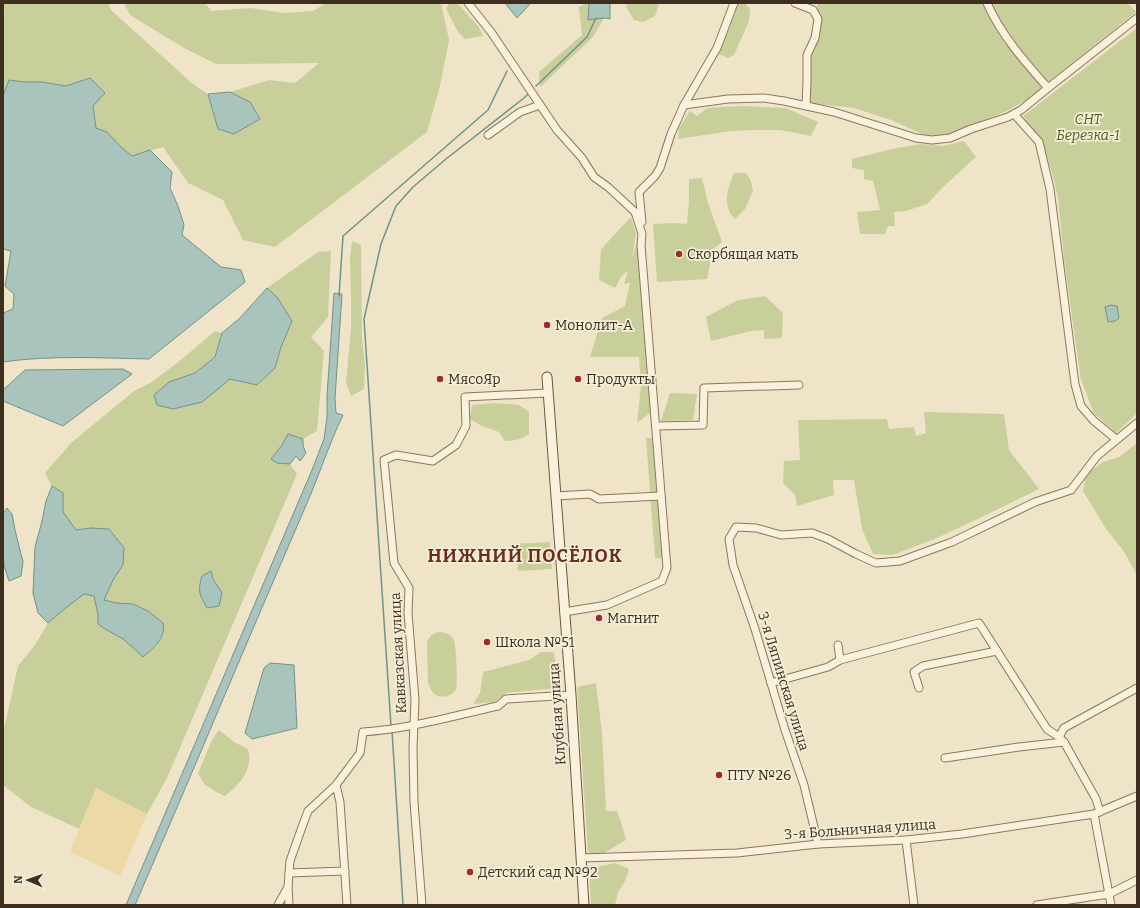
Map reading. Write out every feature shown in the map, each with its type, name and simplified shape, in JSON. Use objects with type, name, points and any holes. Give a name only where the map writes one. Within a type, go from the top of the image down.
[{"type":"street","points":[[468,3],[495,38],[557,130],[582,158],[594,176],[635,212],[642,234]]},
{"type":"street","points":[[564,612],[607,605],[662,580],[667,568],[641,245],[642,234],[639,192],[655,176],[660,168],[684,105],[717,48],[734,3]]},
{"type":"street","points":[[795,3],[813,10],[818,19],[815,38],[807,55],[806,106]]},
{"type":"street","points":[[987,3],[999,27],[1022,58],[1048,88]]},
{"type":"street","points":[[684,105],[728,99],[764,98],[784,100],[834,112],[916,138],[932,140],[950,138],[1022,110],[1137,18]]},
{"type":"street","points":[[488,135],[520,112],[540,105]]},
{"type":"street","points":[[1014,114],[1039,142],[1046,171],[1075,384],[1081,406],[1094,421],[1116,439],[1137,423]]},
{"type":"street","name":"Клубная улица","points":[[547,377],[584,905]]},
{"type":"street","points":[[656,426],[702,426],[704,388],[799,385]]},
{"type":"street","name":"Кавказская улица","points":[[422,905],[414,802],[413,748],[415,700],[408,613],[409,588],[394,563],[384,460],[396,455],[434,461],[456,446],[466,426],[465,397],[548,393]]},
{"type":"street","name":"3-я Ляпинская улица","points":[[818,844],[804,785],[785,730],[755,629],[733,565],[729,539],[736,528],[756,528],[781,535],[812,533],[828,539],[876,563],[900,561],[952,542],[1035,502],[1071,490],[1097,456],[1116,439]]},
{"type":"street","points":[[556,496],[590,494],[600,499],[661,496]]},
{"type":"street","points":[[771,682],[828,667],[840,660],[979,623],[1047,728],[1062,739],[1096,799],[1109,894],[1112,905]]},
{"type":"street","points":[[838,645],[840,660]]},
{"type":"street","points":[[919,688],[914,672],[923,666],[997,651]]},
{"type":"street","points":[[1062,739],[1064,728],[1137,688]]},
{"type":"street","points":[[289,905],[288,887],[290,861],[302,826],[308,812],[336,785],[360,753],[363,732],[382,731],[414,726],[498,706],[506,699],[570,695]]},
{"type":"street","points":[[945,758],[1062,739]]},
{"type":"street","points":[[336,785],[340,802],[347,905]]},
{"type":"street","name":"3-я Больничная улица","points":[[581,858],[737,853],[818,844],[906,840],[962,834],[1097,813],[1137,796]]},
{"type":"street","points":[[906,840],[914,905]]},
{"type":"street","points":[[289,873],[345,871]]},
{"type":"street","points":[[1037,905],[1109,894],[1137,880]]},
{"type":"street","points":[[278,905],[288,887]]},
{"type":"green space","points":[[3,3],[108,3],[111,10],[193,84],[208,94],[218,129],[250,102],[230,92],[269,80],[295,83],[319,63],[216,64],[184,48],[130,15],[124,3],[205,3],[211,11],[251,8],[285,13],[313,11],[326,3],[441,3],[449,40],[440,86],[427,132],[275,247],[243,240],[223,200],[188,183],[163,147],[132,156],[107,132],[96,128],[90,78],[66,86],[42,82],[9,80],[3,96],[3,15],[5,13]]},
{"type":"green space","points":[[449,3],[456,3],[460,6],[479,27],[483,36],[465,39],[458,32],[446,9]]},
{"type":"green space","points":[[589,3],[588,20],[604,18],[593,37],[540,87],[539,72],[582,35],[579,7]]},
{"type":"green space","points":[[627,3],[659,4],[655,16],[643,22],[634,20],[626,7]]},
{"type":"green space","points":[[739,3],[745,3],[750,10],[749,21],[734,55],[728,58],[719,54]]},
{"type":"green space","points":[[818,3],[1128,3],[1136,12],[1048,82],[1032,97],[1003,113],[949,135],[924,135],[891,120],[854,108],[809,103],[811,57],[822,18],[817,9]]},
{"type":"green space","name":"СНТ Березка-1","points":[[1137,28],[1137,413],[1116,433],[1094,413],[1081,380],[1064,259],[1058,198],[1042,141],[1023,116]]},
{"type":"green space","points":[[740,106],[786,108],[818,122],[811,136],[780,130],[755,130],[731,131],[678,139],[679,128],[690,111],[697,116],[707,108]]},
{"type":"green space","points":[[964,141],[976,157],[944,186],[927,204],[906,211],[894,212],[895,226],[888,226],[885,234],[860,234],[857,212],[880,210],[873,181],[864,179],[864,170],[852,168],[852,159],[892,149],[921,144],[943,146]]},
{"type":"green space","points":[[734,173],[746,173],[751,181],[753,191],[745,209],[735,219],[729,212],[727,202],[729,187]]},
{"type":"green space","points":[[702,178],[708,203],[722,242],[713,249],[707,279],[657,282],[653,224],[687,224],[689,179]]},
{"type":"green space","points":[[631,217],[636,234],[632,258],[639,235],[651,412],[637,423],[641,386],[639,357],[590,357],[602,318],[625,306],[630,283],[624,284],[628,270],[621,277],[615,288],[599,280],[601,250]]},
{"type":"green space","points":[[352,241],[361,245],[362,337],[365,365],[364,389],[351,396],[346,382],[351,328],[350,259]]},
{"type":"green space","points":[[331,251],[328,317],[311,337],[324,351],[317,431],[303,439],[288,434],[282,445],[271,459],[277,463],[290,464],[297,474],[167,778],[147,814],[96,789],[79,829],[31,807],[3,785],[3,734],[18,666],[35,645],[48,623],[84,594],[94,596],[98,615],[98,624],[107,631],[123,639],[143,657],[148,611],[133,604],[116,603],[104,600],[113,580],[123,565],[124,548],[117,541],[91,528],[76,530],[63,512],[63,493],[52,486],[45,473],[71,443],[134,391],[152,382],[215,331],[222,333],[215,357],[195,373],[169,382],[201,402],[230,379],[258,385],[275,368],[281,347],[277,297],[267,288],[318,252]]},
{"type":"green space","points":[[765,296],[783,313],[782,338],[764,339],[764,330],[751,331],[711,341],[706,317],[738,300]]},
{"type":"green space","points":[[670,393],[697,394],[693,420],[661,421]]},
{"type":"green space","points":[[495,403],[519,405],[529,412],[529,434],[512,441],[505,441],[499,432],[482,426],[470,419],[472,405]]},
{"type":"green space","points":[[924,412],[1004,414],[1009,450],[1039,489],[937,538],[893,555],[873,554],[862,529],[854,480],[833,480],[834,495],[797,506],[795,495],[783,483],[784,461],[800,460],[798,420],[887,419],[889,429],[914,427],[916,436],[926,433]]},
{"type":"green space","points":[[646,438],[653,438],[662,558],[655,558]]},
{"type":"green space","points":[[1137,443],[1137,575],[1123,550],[1106,529],[1083,491],[1086,474],[1103,462],[1119,457]]},
{"type":"green space","points":[[550,542],[552,569],[518,571],[517,560],[509,549],[510,544]]},
{"type":"green space","points":[[438,632],[448,634],[453,638],[456,656],[456,689],[452,694],[443,697],[434,694],[428,683],[427,642],[431,636]]},
{"type":"green space","points":[[541,652],[554,652],[558,688],[506,693],[494,702],[473,704],[480,693],[483,672],[529,660]]},
{"type":"green space","points":[[596,683],[602,733],[606,811],[617,811],[626,840],[604,853],[588,853],[577,687]]},
{"type":"green space","points":[[219,730],[234,742],[248,749],[249,756],[248,767],[243,777],[225,796],[204,784],[198,773],[212,740]]},
{"type":"green space","points":[[615,863],[629,869],[625,881],[618,892],[615,905],[591,905],[589,869]]},
{"type":"sand","points":[[96,788],[147,814],[120,876],[70,852]]},
{"type":"water","points":[[505,3],[531,3],[517,18]]},
{"type":"water","points":[[589,3],[610,3],[610,19],[604,18],[588,20]]},
{"type":"water","points":[[90,78],[105,93],[93,106],[96,128],[107,132],[132,156],[150,150],[172,172],[170,188],[184,225],[182,235],[221,267],[241,270],[245,282],[149,359],[39,358],[3,362],[3,313],[13,309],[14,294],[5,286],[11,251],[3,249],[3,96],[9,80],[42,82],[66,86]]},
{"type":"water","points":[[230,92],[250,102],[260,119],[234,134],[218,129],[208,94]]},
{"type":"water","points":[[267,288],[277,297],[292,321],[281,347],[275,368],[257,385],[230,379],[202,402],[173,409],[157,405],[154,395],[169,382],[195,373],[215,357],[222,333],[240,318]]},
{"type":"water","points":[[334,293],[342,294],[335,398],[336,413],[343,415],[135,905],[126,905],[324,439],[327,417]]},
{"type":"water","points":[[1111,305],[1117,306],[1119,318],[1115,321],[1108,322],[1105,307]]},
{"type":"water","points":[[123,369],[132,374],[63,426],[3,401],[3,390],[25,370]]},
{"type":"water","points":[[288,434],[303,439],[303,446],[306,453],[300,461],[296,456],[290,464],[277,463],[271,459],[282,445]]},
{"type":"water","points":[[52,486],[63,493],[63,512],[76,530],[91,528],[109,529],[124,548],[123,565],[113,580],[104,600],[116,603],[133,604],[148,611],[163,623],[163,634],[161,638],[155,647],[143,657],[123,639],[98,624],[98,615],[94,596],[84,594],[48,623],[38,613],[33,593],[35,547],[46,501]]},
{"type":"water","points":[[7,508],[12,514],[23,562],[21,576],[9,581],[4,566],[3,553],[3,514]]},
{"type":"water","points":[[211,571],[213,579],[222,593],[219,606],[207,608],[201,596],[200,586],[202,576]]},
{"type":"water","points":[[270,663],[294,665],[297,728],[252,739],[245,733],[264,668]]},
{"type":"waterway","points":[[536,86],[587,37],[596,18]]},
{"type":"waterway","points":[[339,296],[343,236],[488,110],[507,71]]},
{"type":"waterway","points":[[391,726],[364,319],[381,244],[396,206],[413,187],[528,94]]},
{"type":"waterway","points":[[392,731],[403,905]]},
{"type":"place","name":"Скорбящая мать","points":[[679,254]]},
{"type":"place","name":"Монолит-А","points":[[547,325]]},
{"type":"place","name":"МясоЯр","points":[[440,379]]},
{"type":"place","name":"Продукты","points":[[578,379]]},
{"type":"place","name":"Магнит","points":[[599,618]]},
{"type":"place","name":"Школа №51","points":[[487,642]]},
{"type":"place","name":"ПТУ №26","points":[[719,775]]},
{"type":"place","name":"Детский сад №92","points":[[470,872]]},
{"type":"district","name":"НИЖНИЙ ПОСЁЛОК","points":[[525,556]]}]
